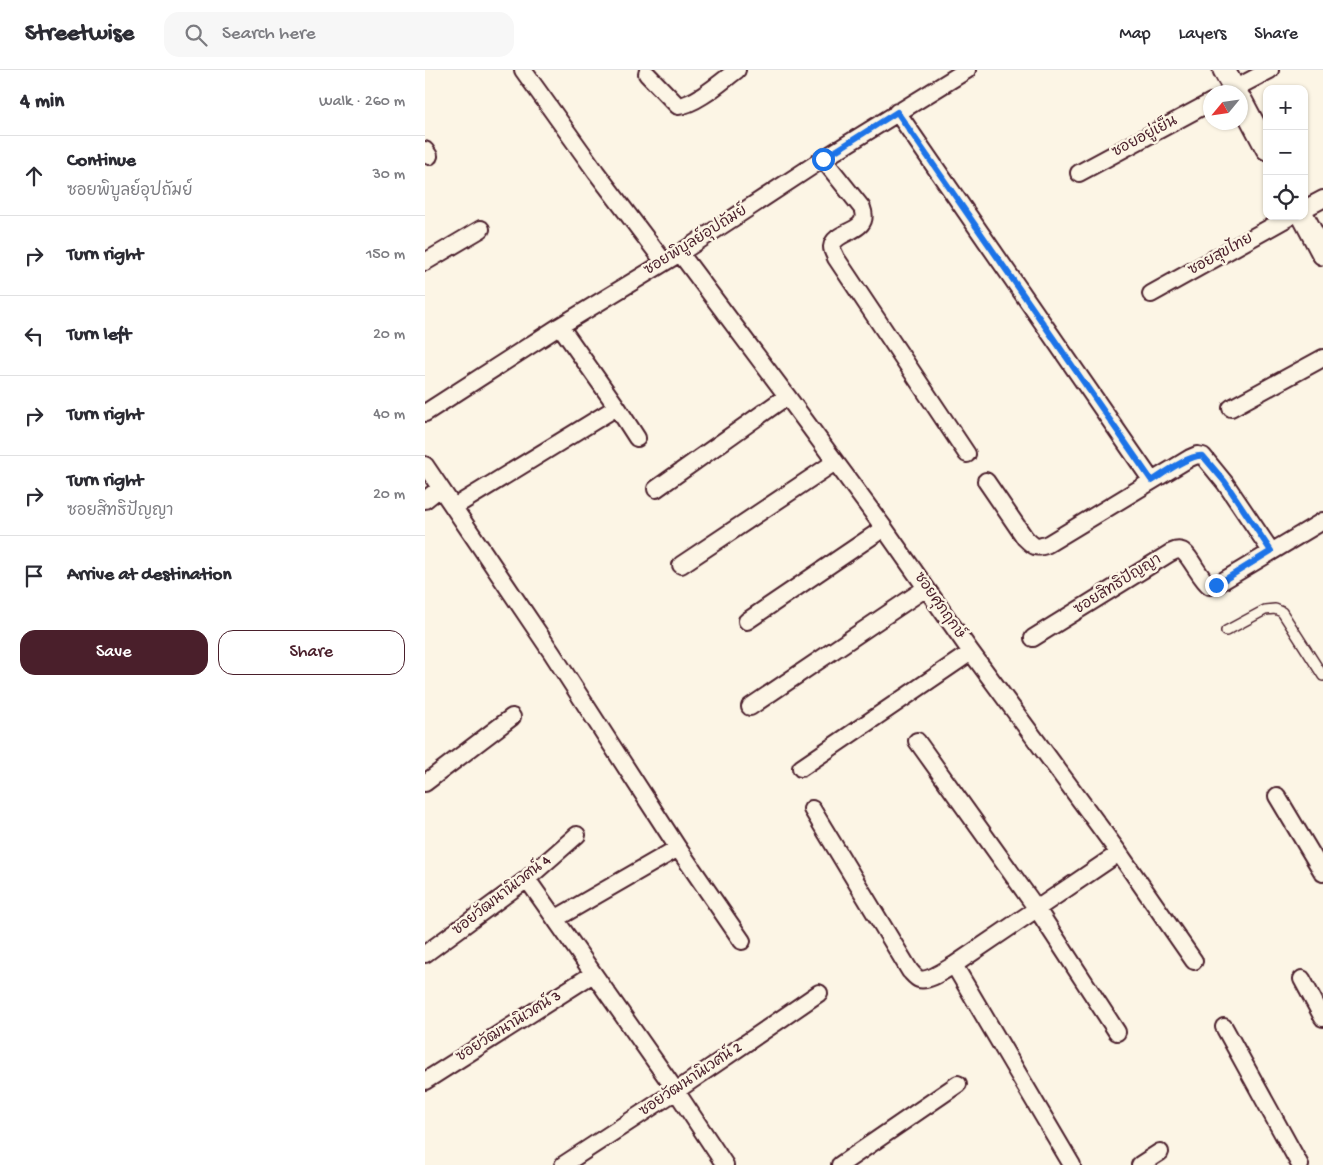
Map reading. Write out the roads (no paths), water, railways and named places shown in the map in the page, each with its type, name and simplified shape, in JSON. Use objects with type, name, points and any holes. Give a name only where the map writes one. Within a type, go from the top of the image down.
[{"type":"street","points":[[523,70],[664,262]]},
{"type":"street","points":[[647,74],[678,106],[685,106],[694,102],[737,70]]},
{"type":"street","name":"ซอยพิบูลย์อุปถัมย์","points":[[425,413],[560,326],[680,253],[897,112],[967,70]]},
{"type":"street","points":[[1224,70],[1231,85]]},
{"type":"street","points":[[1248,85],[1270,70]]},
{"type":"street","name":"ซอยอยู่เย็น","points":[[1079,173],[1203,106]]},
{"type":"street","points":[[897,112],[1152,481]]},
{"type":"street","points":[[1248,116],[1263,142]]},
{"type":"street","points":[[823,159],[865,214],[861,224],[835,240],[832,247],[833,251],[967,454]]},
{"type":"street","points":[[1308,207],[1323,199]]},
{"type":"street","name":"ซอยสุขไทย","points":[[1151,294],[1284,220]]},
{"type":"street","points":[[1305,220],[1323,254]]},
{"type":"street","points":[[425,262],[481,228]]},
{"type":"street","name":"ซอยศุภฤกษ์","points":[[680,253],[884,528],[971,652],[1119,853],[1194,961]]},
{"type":"street","points":[[560,326],[637,438]]},
{"type":"street","points":[[1231,408],[1323,358]]},
{"type":"street","points":[[656,489],[787,396]]},
{"type":"street","points":[[454,507],[617,407]]},
{"type":"street","points":[[986,481],[1025,538],[1033,546],[1040,547],[1048,544],[1190,458],[1197,455],[1203,456],[1225,482],[1271,551]]},
{"type":"street","points":[[681,565],[835,462]]},
{"type":"street","points":[[425,466],[552,653],[678,848],[742,941]]},
{"type":"street","points":[[425,500],[441,488]]},
{"type":"street","name":"ซอยสิทธิปัญญา","points":[[1033,638],[1177,550],[1182,551],[1186,555],[1205,583],[1210,586],[1216,585],[1323,521]]},
{"type":"street","points":[[747,621],[884,528]]},
{"type":"street","points":[[750,707],[926,588]]},
{"type":"street","points":[[801,768],[971,652]]},
{"type":"street","points":[[425,783],[512,717]]},
{"type":"street","points":[[917,741],[1037,909],[1117,1032]]},
{"type":"street","points":[[1277,796],[1323,873]]},
{"type":"street","points":[[812,809],[910,971],[917,979],[924,980],[953,966],[1119,853]]},
{"type":"street","name":"ซอยวัฒนานิเวศน์ 4","points":[[425,954],[527,879],[577,836]]},
{"type":"street","points":[[555,919],[678,848]]},
{"type":"street","points":[[527,879],[676,1091],[725,1165]]},
{"type":"street","points":[[953,966],[1072,1165]]},
{"type":"street","name":"ซอยวัฒนานิเวศน์ 3","points":[[425,1081],[593,974]]},
{"type":"street","points":[[1303,979],[1323,1018]]},
{"type":"street","name":"ซอยวัฒนานิเวศน์ 2","points":[[563,1165],[676,1091],[819,993]]},
{"type":"street","points":[[1224,1027],[1299,1165]]},
{"type":"street","points":[[840,1165],[959,1084]]},
{"type":"street","points":[[1140,1165],[1160,1152]]},
{"type":"lane","points":[[1226,631],[1265,610],[1275,609],[1282,612],[1323,676]]}]
